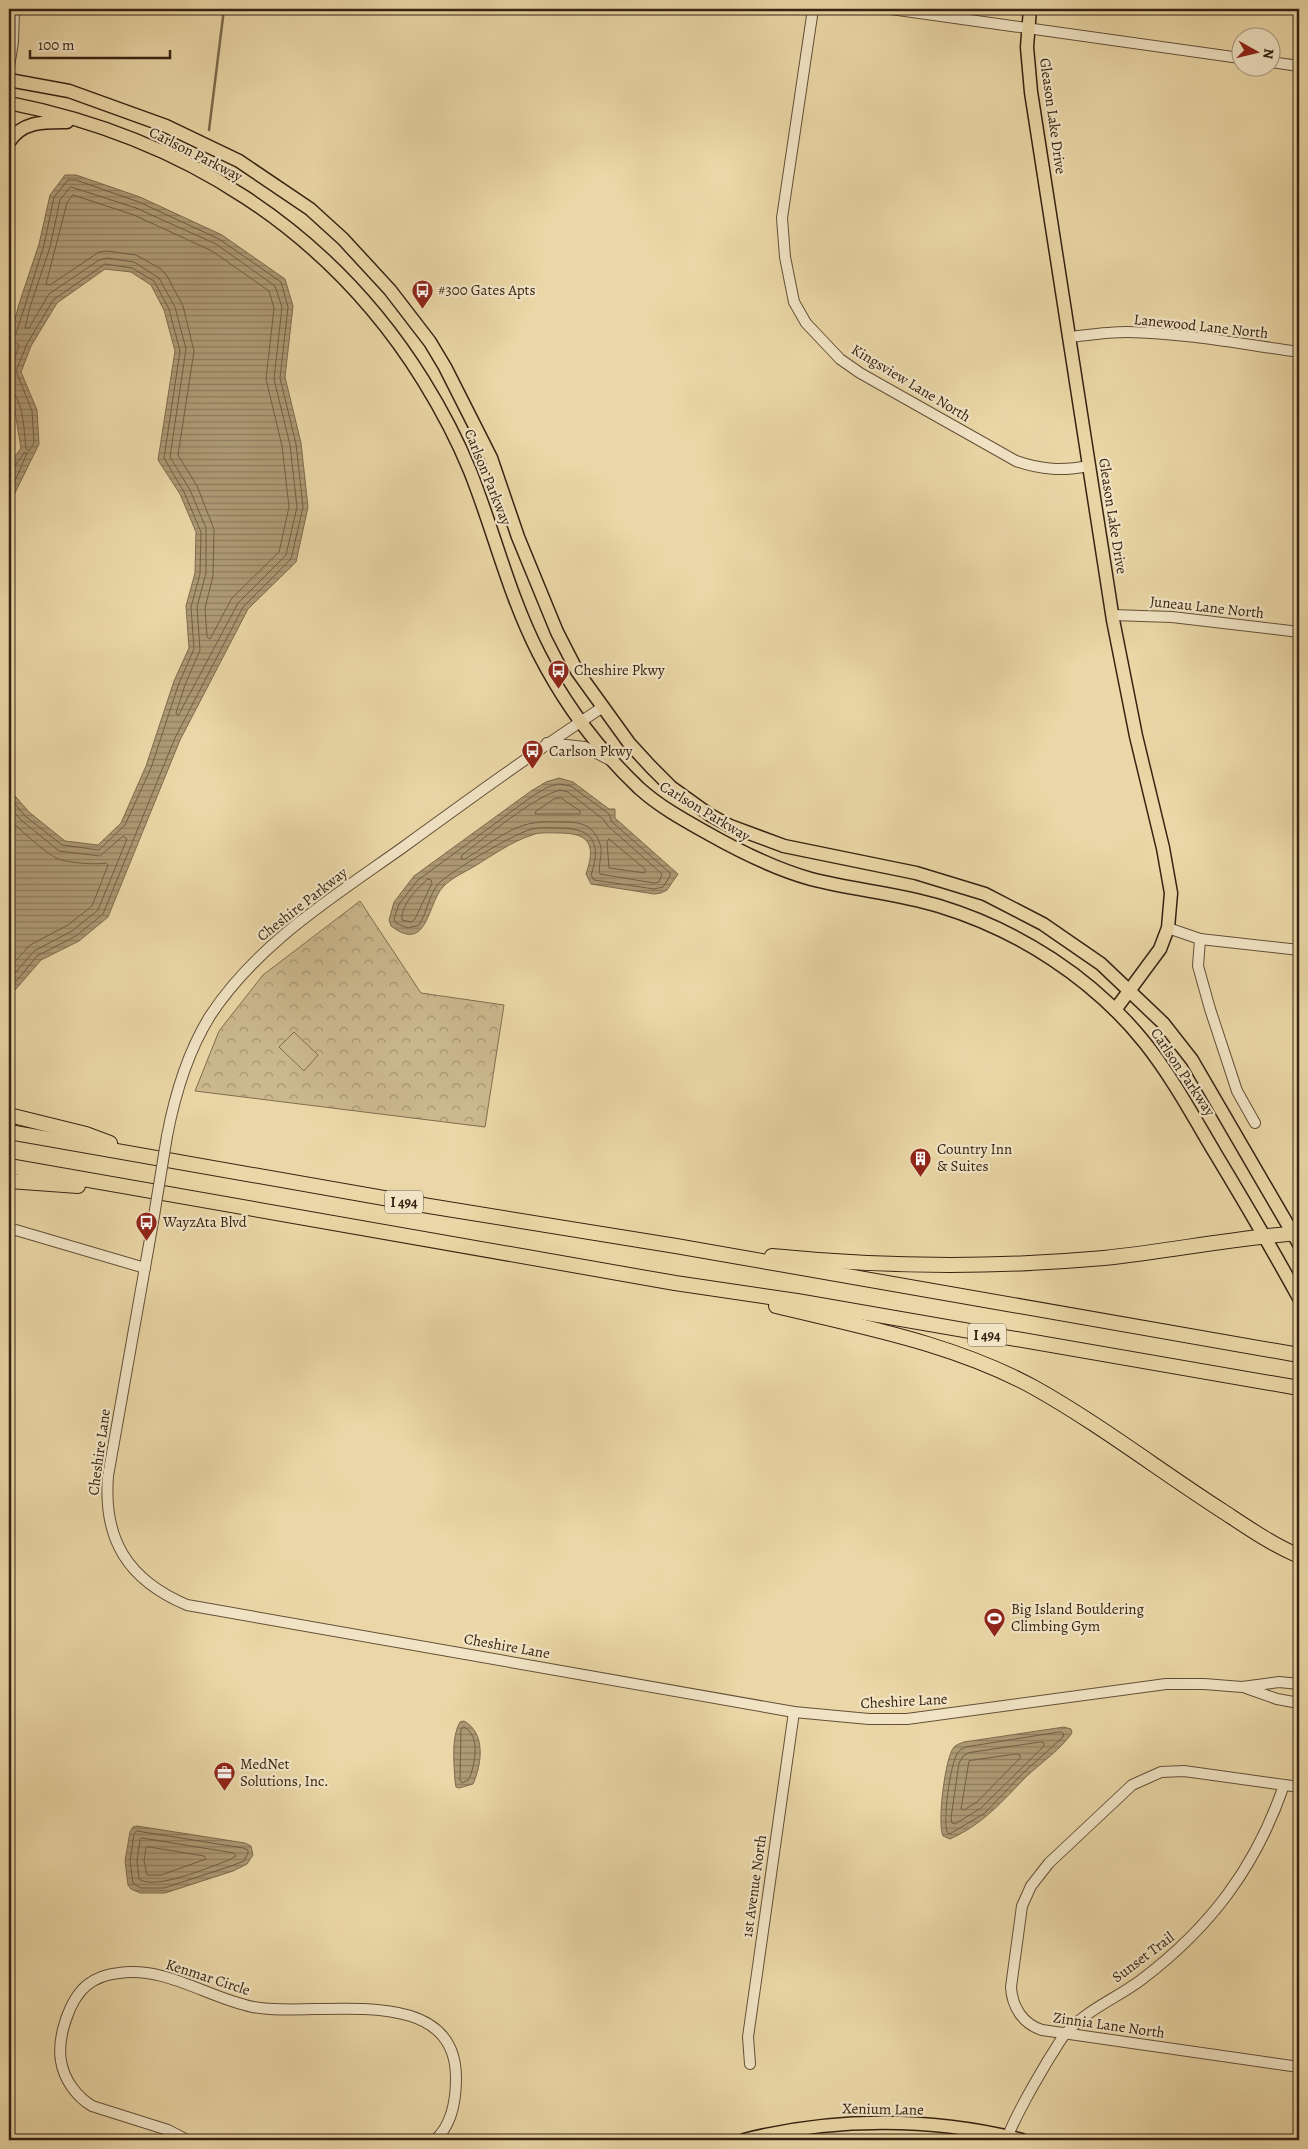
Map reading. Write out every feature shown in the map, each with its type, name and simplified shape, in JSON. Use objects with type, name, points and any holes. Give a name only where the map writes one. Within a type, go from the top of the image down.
[{"type":"highway","points":[[9,1115],[86,1134],[134,1153]]},
{"type":"highway","name":"I 494","points":[[9,1132],[1299,1355]]},
{"type":"highway","name":"I 494","points":[[9,1166],[140,1190],[242,1205],[675,1283],[797,1301],[1299,1388]]},
{"type":"highway","points":[[9,1181],[140,1190]]},
{"type":"highway","points":[[676,1246],[783,1257],[922,1266],[1102,1258],[1265,1237],[1297,1237]]},
{"type":"highway","points":[[675,1283],[938,1347],[996,1369],[1054,1400],[1266,1539],[1299,1556]]},
{"type":"main road","name":"Gleason Lake Drive","points":[[1030,9],[1027,47],[1031,92],[1112,615],[1136,736],[1169,878],[1171,907],[1168,928],[1160,949],[1115,1010]]},
{"type":"main road","name":"Carlson Parkway","points":[[9,80],[69,91],[166,126],[239,161],[310,209],[343,239],[390,290],[430,342],[445,366],[491,458],[507,507],[546,608],[577,671],[629,743],[671,787],[710,815],[730,826],[784,846],[916,873],[985,894],[1059,934],[1101,964],[1162,1022],[1192,1060],[1297,1237]]},
{"type":"main road","name":"Carlson Parkway","points":[[9,103],[82,121],[147,146],[211,176],[252,202],[303,239],[343,276],[378,317],[415,368],[455,437],[469,468],[519,608],[534,644],[554,682],[592,738],[638,787],[654,801],[669,812],[756,860],[810,878],[898,896],[977,918],[1045,954],[1076,976],[1115,1010],[1147,1045],[1166,1071],[1265,1237],[1299,1298]]},
{"type":"main road","points":[[9,142],[20,129],[30,125],[42,122],[82,121]]},
{"type":"main road","name":"Xenium Lane","points":[[744,2140],[804,2127],[879,2122],[962,2129],[1022,2140]]},
{"type":"street","points":[[9,67],[13,42],[14,9]]},
{"type":"street","name":"Kingsview Lane North","points":[[813,9],[782,218],[785,257],[794,302],[806,323],[840,359],[860,373],[1016,461],[1033,467],[1050,469],[1068,470],[1089,466]]},
{"type":"street","points":[[891,9],[1230,57]]},
{"type":"street","points":[[1280,63],[1299,66]]},
{"type":"street","name":"Lanewood Lane North","points":[[1070,337],[1125,332],[1156,333],[1299,352]]},
{"type":"street","name":"Juneau Lane North","points":[[1112,615],[1181,618],[1299,632]]},
{"type":"street","name":"Cheshire Parkway","points":[[153,1222],[167,1136],[180,1082],[196,1043],[210,1017],[246,971],[302,920],[547,744],[603,707]]},
{"type":"street","points":[[547,744],[585,747],[615,762]]},
{"type":"street","points":[[1168,928],[1200,939],[1299,950]]},
{"type":"street","points":[[1200,939],[1198,966],[1208,1002],[1237,1091],[1255,1124]]},
{"type":"street","name":"Cheshire Lane","points":[[153,1222],[108,1476],[107,1499],[115,1537],[124,1556],[136,1572],[150,1586],[166,1596],[187,1605],[794,1712],[869,1719],[907,1719],[1166,1684],[1242,1686],[1279,1682],[1299,1684]]},
{"type":"street","points":[[9,1228],[145,1268]]},
{"type":"street","name":"Cheshire Lane","points":[[1242,1686],[1277,1699],[1299,1703]]},
{"type":"street","name":"1st Avenue North","points":[[750,2064],[748,2037],[794,1712]]},
{"type":"street","name":"Zinnia Lane North","points":[[1299,1788],[1184,1771],[1160,1772],[1132,1784],[1044,1868],[1027,1893],[1020,1915],[1011,1979],[1011,1994],[1015,2006],[1024,2020],[1042,2030],[1299,2067]]},
{"type":"street","name":"Sunset Trail","points":[[1006,2138],[1020,2109],[1066,2034],[1091,2011],[1132,1986],[1164,1963],[1202,1926],[1236,1884],[1258,1849],[1284,1785]]},
{"type":"street","name":"Kenmar Circle","points":[[187,2140],[168,2130],[92,2106],[82,2100],[74,2090],[61,2062],[60,2048],[76,1998],[88,1984],[102,1977],[117,1973],[146,1973],[178,1981],[214,1996],[255,2008],[280,2010],[366,2010],[406,2014],[427,2021],[449,2044],[456,2068],[455,2097],[449,2120],[443,2134],[436,2140]]},
{"type":"green space","points":[[360,901],[421,993],[504,1005],[485,1127],[195,1091],[219,1031],[263,975]]},
{"type":"green space","points":[[294,1032],[318,1055],[304,1071],[279,1047]]},
{"type":"water","points":[[65,175],[76,175],[140,197],[222,235],[285,279],[293,306],[285,377],[301,443],[308,507],[296,562],[248,609],[180,740],[108,917],[79,941],[41,960],[9,997],[9,789],[29,812],[65,841],[98,845],[121,823],[146,766],[174,681],[189,648],[186,606],[195,573],[196,532],[180,494],[158,460],[175,351],[164,310],[151,285],[131,272],[105,269],[57,303],[31,346],[21,372],[37,410],[39,444],[9,505],[9,465],[21,448],[9,389],[9,342],[19,304],[39,244],[50,195]]},
{"type":"water","points":[[559,778],[573,782],[609,809],[615,809],[615,818],[678,874],[667,890],[654,894],[591,884],[586,874],[590,848],[584,838],[569,834],[538,833],[509,845],[446,884],[438,895],[425,923],[419,930],[412,934],[403,933],[391,926],[389,920],[394,902],[414,876],[531,791],[546,782]]},
{"type":"water","points":[[464,1721],[476,1733],[479,1741],[480,1758],[473,1784],[459,1788],[456,1787],[455,1781],[454,1743],[457,1728],[460,1722]]},
{"type":"water","points":[[1064,1727],[1071,1729],[1072,1733],[1067,1739],[992,1811],[962,1833],[950,1839],[943,1836],[941,1829],[941,1805],[945,1776],[954,1747],[964,1742]]},
{"type":"water","points":[[137,1826],[245,1843],[251,1846],[253,1855],[247,1864],[233,1871],[165,1893],[140,1893],[131,1889],[128,1885],[125,1861],[130,1832],[133,1827]]},
{"type":"waterway","points":[[209,130],[224,9]]},
{"type":"place","name":"#300 Gates Apts","points":[[422,309]]},
{"type":"place","name":"Cheshire Pkwy","points":[[558,689]]},
{"type":"place","name":"Carlson Pkwy","points":[[533,770]]},
{"type":"place","name":"Country Inn & Suites","points":[[921,1177]]},
{"type":"place","name":"WayzAta Blvd","points":[[147,1241]]},
{"type":"place","name":"Big Island Bouldering Climbing Gym","points":[[995,1637]]},
{"type":"place","name":"MedNet Solutions, Inc.","points":[[224,1792]]}]
